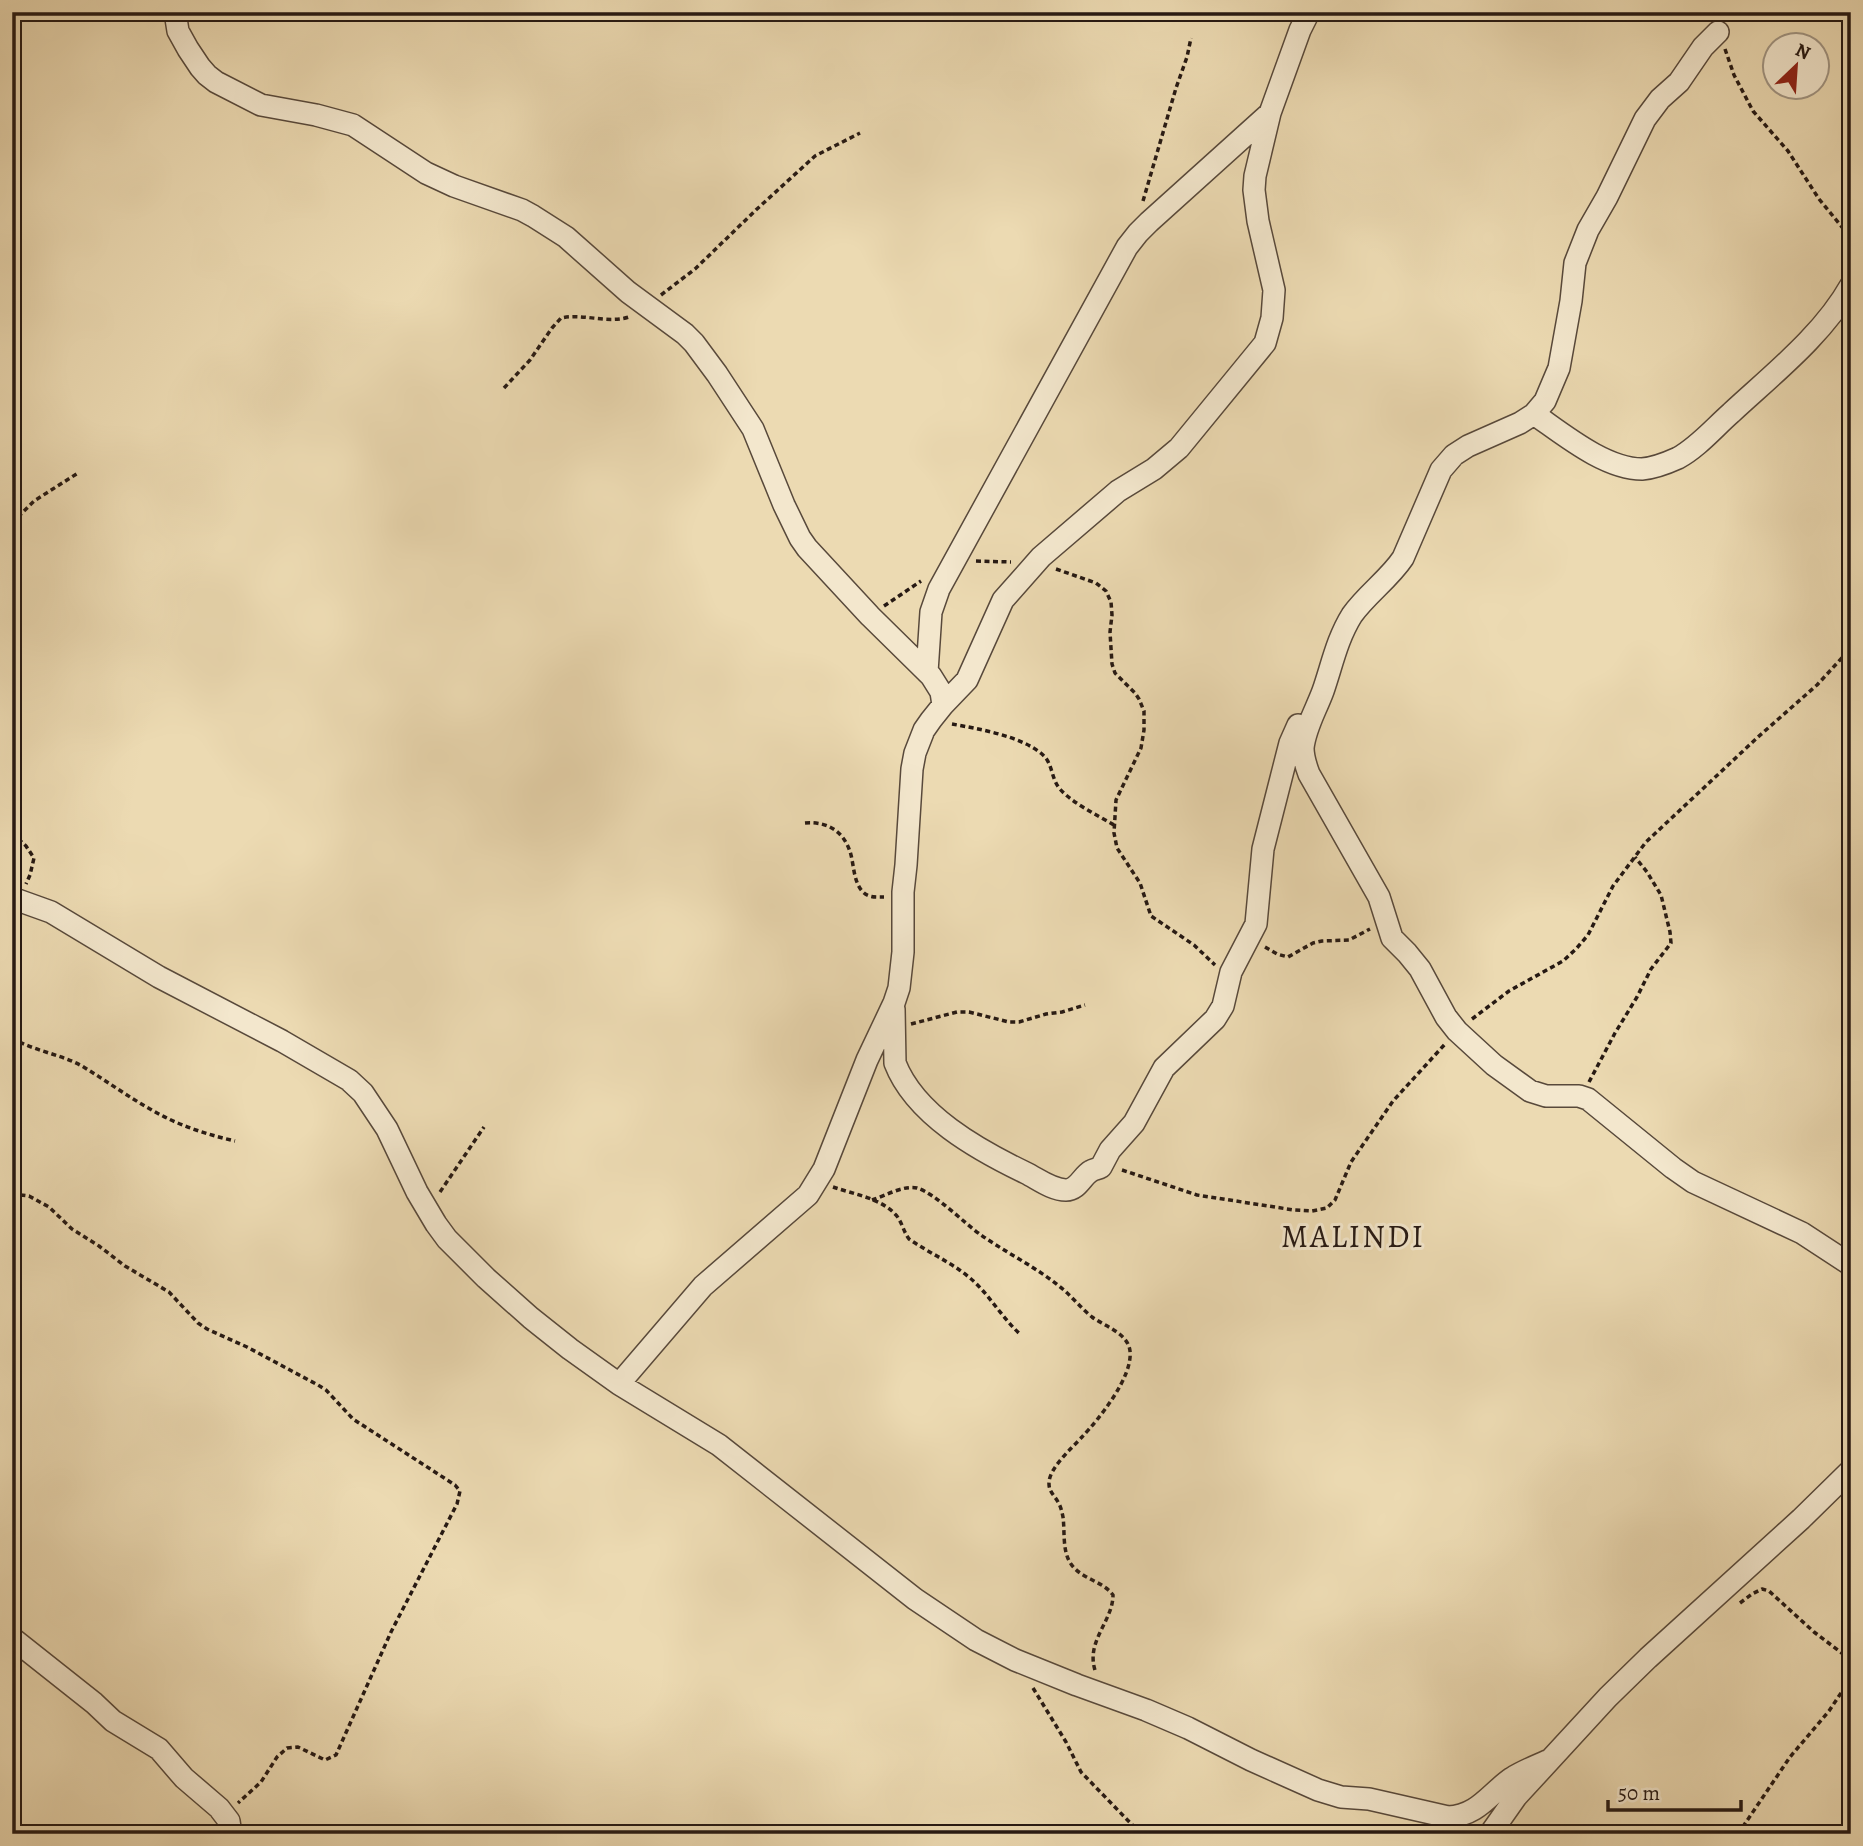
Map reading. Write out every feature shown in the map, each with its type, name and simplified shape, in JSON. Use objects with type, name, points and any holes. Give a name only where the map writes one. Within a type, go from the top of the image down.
[{"type":"street","points":[[175,12],[178,31],[188,49],[200,67],[216,82],[261,105],[353,125],[426,173],[533,216],[566,237],[647,306],[685,334],[718,374],[753,429],[800,538],[870,616],[936,682],[941,692],[937,712]]},
{"type":"street","points":[[619,1384],[703,1286],[808,1195],[824,1169],[899,988],[903,895],[915,752],[937,712],[967,680],[1003,600],[1034,565],[1118,491],[1154,469],[1179,448],[1265,343],[1272,318],[1273,290],[1254,190],[1270,113],[1309,12]]},
{"type":"street","points":[[1717,32],[1679,82],[1660,99],[1645,118],[1588,230],[1575,263],[1559,368],[1545,401],[1534,414],[1520,423],[1454,455],[1441,470],[1403,558],[1348,622],[1335,650],[1303,750],[1309,774],[1379,897],[1391,938],[1420,969],[1438,1006],[1457,1031],[1494,1065],[1530,1091],[1546,1097],[1582,1097],[1596,1105],[1693,1182],[1779,1221],[1851,1265]]},
{"type":"street","points":[[927,673],[931,612],[939,589],[1127,247],[1138,233],[1270,113]]},
{"type":"street","points":[[1534,414],[1595,455],[1624,466],[1642,469],[1661,466],[1680,457],[1705,438],[1786,362],[1835,310],[1851,285]]},
{"type":"street","points":[[894,1003],[894,1053],[898,1072],[928,1111],[956,1133],[1012,1167],[1057,1188],[1065,1190],[1075,1187],[1088,1172],[1102,1166],[1110,1150],[1134,1123],[1164,1068],[1220,1011],[1225,1001],[1229,979],[1256,924],[1263,849],[1290,743],[1296,728],[1318,702]]},
{"type":"street","points":[[15,899],[51,912],[159,977],[282,1041],[349,1080],[363,1093],[394,1139],[417,1192],[447,1239],[530,1318],[619,1384],[719,1445],[915,1599],[976,1640],[1016,1660],[1188,1728],[1251,1760],[1318,1790],[1341,1797],[1369,1799],[1457,1817],[1477,1808],[1512,1778],[1547,1761]]},
{"type":"street","points":[[1490,1834],[1516,1797],[1547,1761],[1608,1697],[1851,1470]]},
{"type":"street","points":[[12,1638],[113,1721],[159,1749],[184,1778],[219,1808],[229,1821],[232,1834]]},
{"type":"path","points":[[1717,32],[1734,75],[1753,111],[1788,151],[1819,199],[1851,238]]},
{"type":"path","points":[[1138,233],[1143,200],[1191,38]]},
{"type":"path","points":[[504,387],[530,360],[561,318],[624,319],[647,306],[695,269],[815,156],[860,133]]},
{"type":"path","points":[[12,523],[34,501],[78,473]]},
{"type":"path","points":[[870,616],[954,563],[1004,561],[1061,570],[1096,583],[1106,592],[1111,602],[1112,664],[1115,673],[1139,699],[1144,717],[1141,748],[1116,800],[1114,841],[1140,883],[1152,916],[1203,952],[1229,979]]},
{"type":"path","points":[[1102,1166],[1197,1195],[1294,1210],[1327,1208],[1335,1200],[1351,1162],[1393,1101],[1457,1031],[1509,991],[1563,961],[1576,949],[1596,924],[1614,886],[1646,842],[1817,685],[1851,648]]},
{"type":"path","points":[[937,712],[1023,743],[1039,752],[1047,759],[1061,790],[1114,825]]},
{"type":"path","points":[[805,823],[824,823],[846,842],[862,891],[873,897],[903,895]]},
{"type":"path","points":[[12,833],[34,858],[30,875],[15,899]]},
{"type":"path","points":[[1582,1097],[1651,969],[1671,943],[1671,932],[1661,895],[1635,857]]},
{"type":"path","points":[[1246,946],[1258,944],[1288,957],[1313,943],[1349,940],[1370,929],[1381,930],[1391,938]]},
{"type":"path","points":[[894,1029],[957,1012],[1019,1022],[1085,1005]]},
{"type":"path","points":[[12,1038],[81,1066],[150,1110],[180,1125],[235,1141]]},
{"type":"path","points":[[426,1207],[445,1185],[484,1127]]},
{"type":"path","points":[[814,1187],[833,1187],[864,1196],[893,1211],[909,1239],[972,1279],[1021,1335]]},
{"type":"path","points":[[872,1200],[906,1188],[916,1188],[928,1193],[978,1233],[1057,1285],[1081,1308],[1126,1341],[1130,1352],[1124,1380],[1100,1416],[1051,1474],[1049,1482],[1051,1492],[1060,1506],[1070,1563],[1079,1573],[1105,1587],[1113,1595],[1111,1608],[1099,1632],[1092,1659],[1108,1697]]},
{"type":"path","points":[[12,1194],[29,1196],[49,1207],[72,1229],[99,1245],[125,1266],[169,1292],[207,1329],[247,1347],[326,1390],[353,1419],[455,1485],[460,1491],[457,1504],[391,1632],[335,1755],[326,1760],[298,1747],[287,1748],[277,1757],[261,1782],[240,1802],[219,1808]]},
{"type":"path","points":[[1734,1608],[1762,1589],[1769,1591],[1814,1632],[1851,1660]]},
{"type":"path","points":[[1016,1660],[1081,1772],[1141,1834]]},
{"type":"path","points":[[1738,1834],[1790,1757],[1829,1711],[1850,1681]]},
{"type":"district","name":"MALINDI","points":[[1353,1236]]}]
